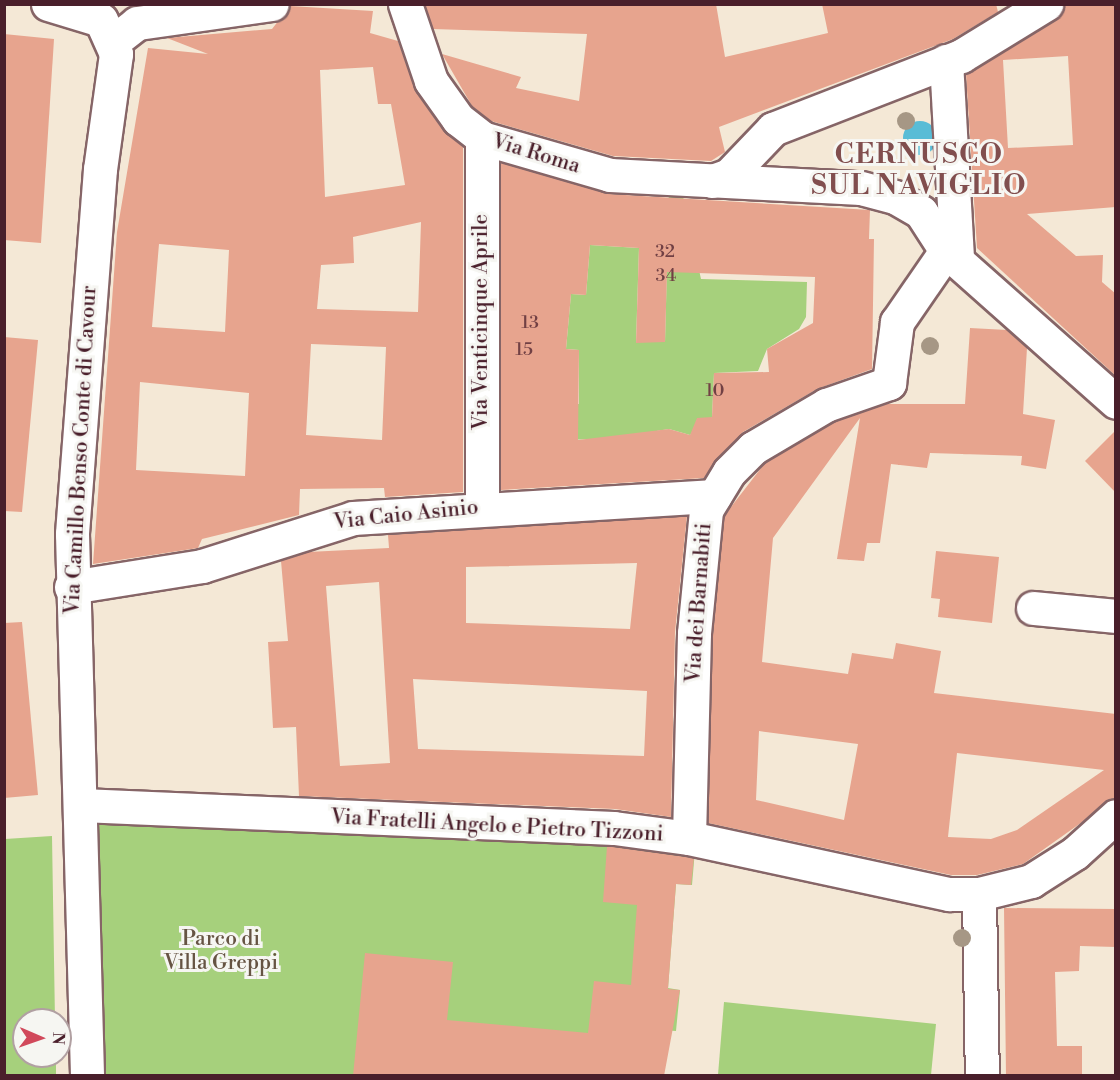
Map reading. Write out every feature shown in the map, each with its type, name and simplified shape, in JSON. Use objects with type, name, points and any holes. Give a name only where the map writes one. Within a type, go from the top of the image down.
[{"type":"street","points":[[48,4],[97,18],[114,41],[137,23],[272,4]]},
{"type":"street","name":"Via Roma","points":[[405,4],[431,81],[458,119],[482,138],[610,175],[879,191],[921,212],[951,255],[1011,306],[1116,402]]},
{"type":"street","points":[[712,181],[729,175],[773,129],[953,58],[1046,4]]},
{"type":"street","name":"Via Camillo Benso Conte di Cavour","points":[[87,1076],[81,805],[71,587],[85,335],[114,41]]},
{"type":"street","points":[[951,255],[953,58]]},
{"type":"street","name":"Via Venticinque Aprile","points":[[482,138],[482,506]]},
{"type":"street","name":"Via dei Barnabiti","points":[[689,838],[694,633],[703,524],[714,496],[746,453],[826,405],[889,382],[902,312],[951,255]]},
{"type":"street","name":"Via Caio Asinio","points":[[71,587],[202,566],[353,518],[482,506],[714,496]]},
{"type":"street","points":[[1033,608],[1116,616]]},
{"type":"street","name":"Via Fratelli Angelo e Pietro Tizzoni","points":[[81,805],[614,828],[689,838],[949,894],[979,894],[1031,880],[1075,853],[1116,816]]},
{"type":"street","points":[[979,894],[982,1076]]},
{"type":"green space","points":[[669,191],[682,192],[701,279],[807,282],[806,317],[799,329],[767,349],[758,371],[714,373],[712,417],[690,435],[669,429],[606,439],[500,441],[500,403],[579,404],[579,350],[566,349],[571,294],[586,295],[590,245],[639,248],[636,342],[665,342]]},
{"type":"green space","name":"Parco di Villa Greppi","points":[[94,820],[695,850],[692,885],[676,884],[668,988],[680,990],[676,1031],[662,1030],[664,1075],[97,1075]]},
{"type":"green space","points":[[52,836],[55,1008],[12,1008],[12,1068],[56,1068],[56,1075],[5,1075],[5,839]]},
{"type":"green space","points":[[724,1002],[936,1024],[931,1075],[718,1075]]},
{"type":"water","points":[[920,121],[932,126],[937,138],[932,150],[920,155],[908,150],[903,138],[908,126]]},
{"type":"building","points":[[425,4],[716,4],[725,57],[828,33],[822,4],[996,4],[998,12],[953,39],[719,127],[725,152],[711,161],[613,156],[491,121],[472,106],[442,54],[521,77],[516,88],[579,101],[587,34],[433,29]]},
{"type":"building","points":[[1116,4],[1116,207],[1027,214],[1076,256],[1103,255],[1102,282],[1116,294],[1116,376],[977,248],[966,74],[1056,20],[1065,5]],"holes":[[[1068,56],[1073,145],[1008,148],[1003,60]]]},
{"type":"building","points":[[290,6],[373,11],[370,33],[398,41],[416,92],[443,130],[463,147],[463,492],[385,497],[384,488],[300,489],[299,515],[202,539],[198,548],[93,564],[117,232],[148,48],[208,54],[167,38],[272,29]],"holes":[[[373,67],[378,104],[391,104],[405,185],[325,197],[320,70]],[[421,222],[418,312],[317,309],[321,265],[354,263],[353,237]],[[159,244],[229,250],[225,332],[152,327]],[[311,344],[386,347],[382,440],[306,435]],[[140,382],[249,393],[245,476],[136,470]]]},
{"type":"building","points":[[4,34],[54,39],[41,243],[4,240]]},
{"type":"building","points":[[501,163],[609,194],[870,210],[869,239],[874,239],[872,369],[817,389],[743,432],[704,478],[501,490]],"holes":[[[590,245],[639,248],[636,343],[665,342],[667,272],[815,277],[813,323],[767,349],[769,372],[714,373],[712,417],[697,418],[690,435],[669,429],[578,440],[579,350],[566,349],[571,294],[586,295]]]},
{"type":"building","points":[[970,328],[1007,330],[1027,348],[1023,414],[1055,420],[1046,469],[1021,465],[1022,456],[930,453],[927,468],[891,464],[880,543],[867,543],[864,561],[837,559],[860,418],[773,538],[762,662],[848,674],[852,653],[893,659],[896,643],[941,651],[934,693],[1116,714],[1116,798],[1023,864],[977,875],[951,875],[708,823],[713,634],[724,516],[765,463],[834,422],[887,404],[965,404]],"holes":[[[759,731],[858,744],[844,820],[756,800]],[[957,753],[1104,770],[1017,830],[991,839],[948,837]]]},
{"type":"building","points":[[4,337],[38,340],[22,512],[4,511]]},
{"type":"building","points":[[1116,430],[1116,493],[1085,461]]},
{"type":"building","points":[[687,516],[675,632],[671,817],[615,809],[299,796],[296,727],[273,728],[268,642],[288,641],[281,561],[308,552],[389,548],[388,535]],"holes":[[[637,563],[630,629],[466,623],[466,567]],[[379,582],[390,763],[340,766],[326,586]],[[413,679],[647,691],[644,756],[418,749]]]},
{"type":"building","points":[[936,551],[999,557],[992,623],[938,617],[940,599],[931,598]]},
{"type":"building","points":[[22,622],[38,795],[4,798],[4,623]]},
{"type":"building","points":[[607,846],[694,858],[691,885],[676,884],[668,989],[680,990],[664,1076],[353,1076],[365,953],[453,962],[447,1020],[588,1033],[594,981],[631,985],[637,905],[603,902]]},
{"type":"building","points":[[1004,908],[1116,909],[1116,947],[1080,946],[1079,971],[1055,972],[1057,1046],[1082,1046],[1082,1076],[1006,1076]]},
{"type":"district","name":"CERNUSCO SUL NAVIGLIO","points":[[919,170]]}]
